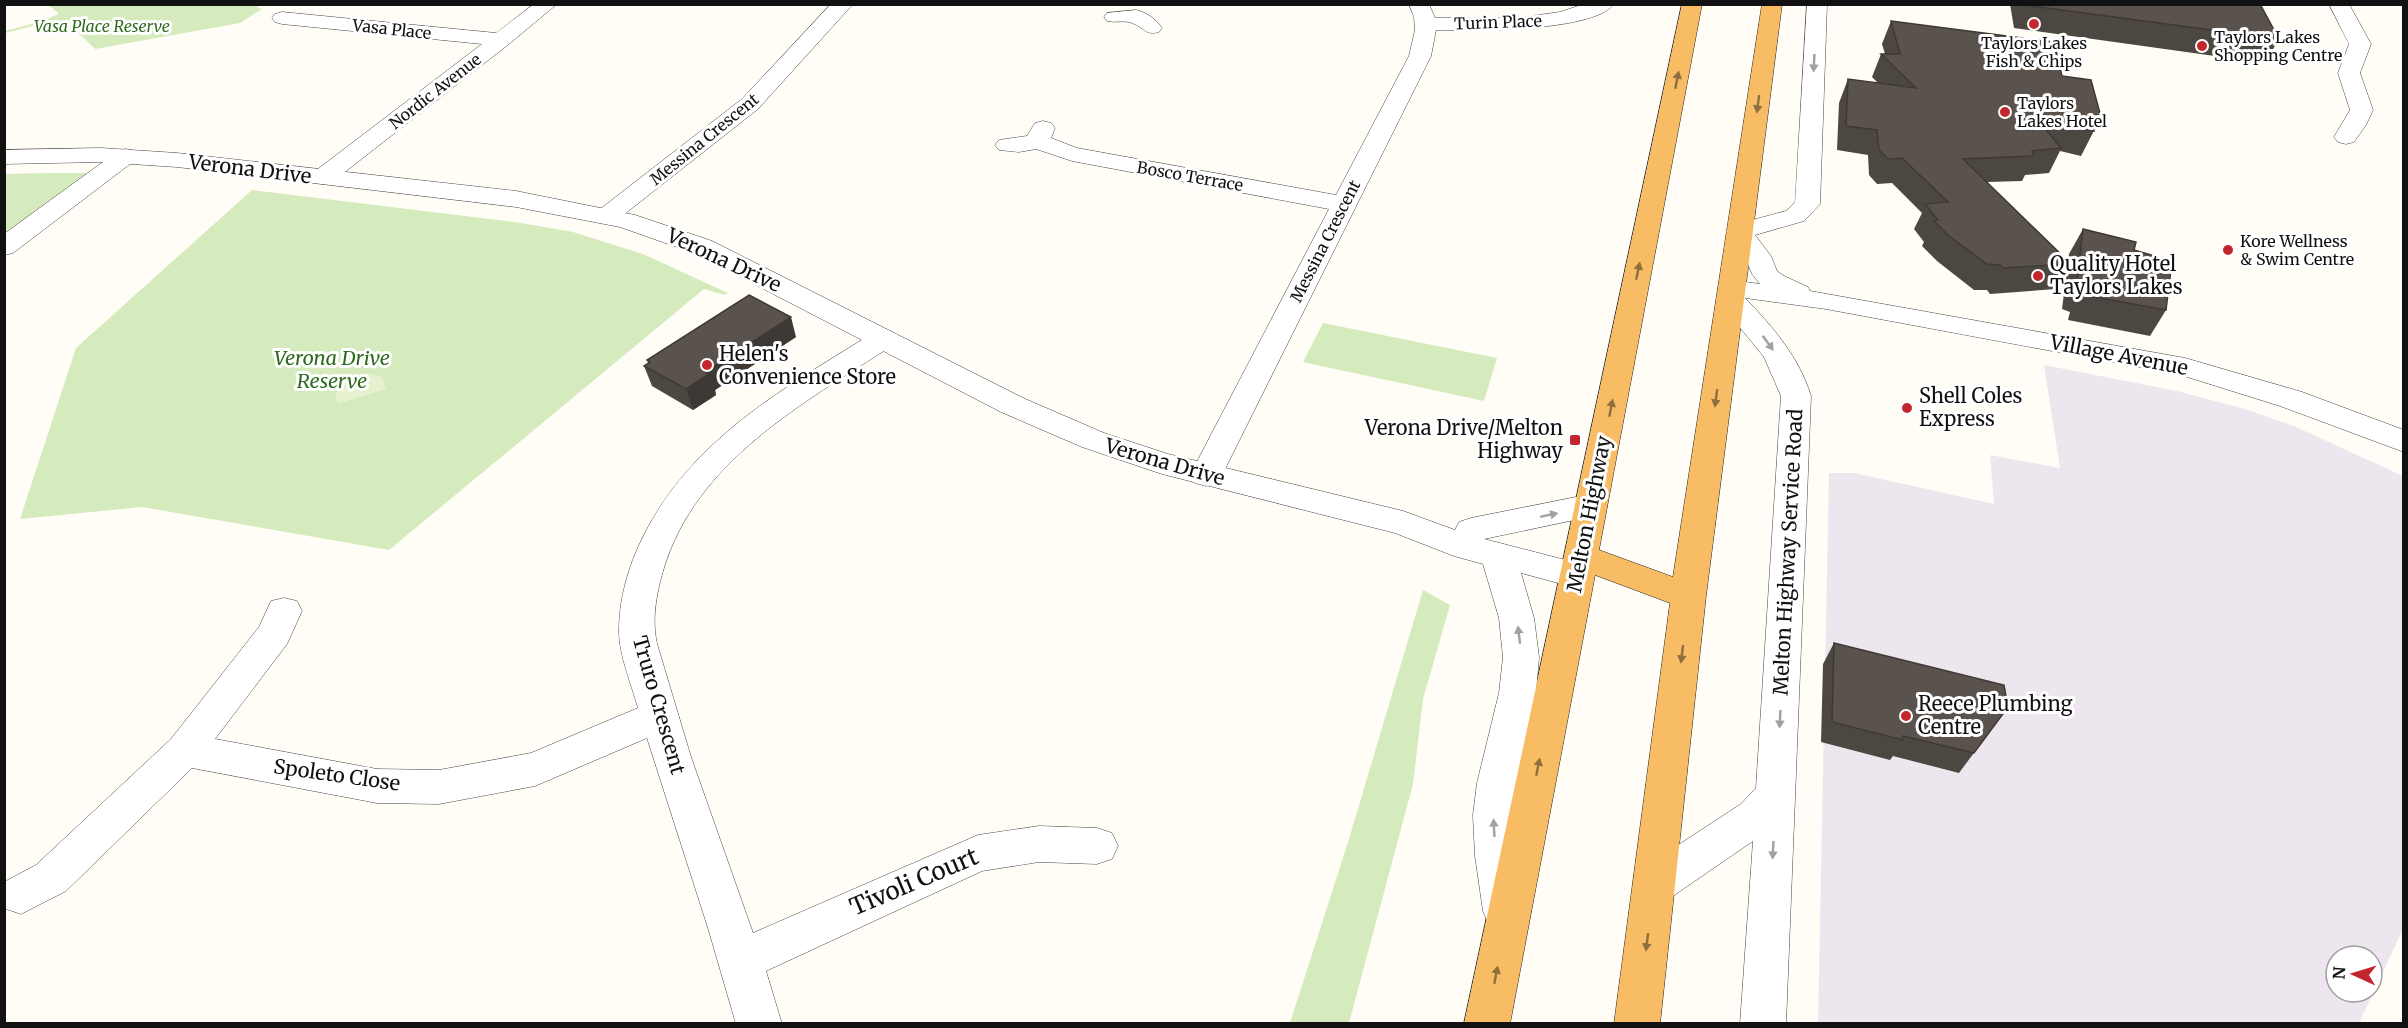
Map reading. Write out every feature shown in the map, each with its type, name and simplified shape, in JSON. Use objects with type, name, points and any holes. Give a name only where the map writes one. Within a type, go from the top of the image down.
[{"type":"highway","name":"Melton Highway","points":[[1486,1023],[1692,4]]},
{"type":"highway","points":[[1645,1012],[1654,884],[1688,596],[1772,4]]},
{"type":"highway","points":[[1579,566],[1688,596]]},
{"type":"street","name":"Nordic Avenue","points":[[323,177],[547,4]]},
{"type":"street","name":"Messina Crescent","points":[[608,215],[750,104],[843,4]]},
{"type":"street","name":"Turin Place","points":[[1422,14],[1545,21],[1584,12],[1604,4]]},
{"type":"street","points":[[1739,231],[1795,216],[1807,204],[1817,4]]},
{"type":"street","points":[[2339,4],[2360,44],[2349,73],[2362,110],[2359,120],[2346,137]]},
{"type":"street","name":"Messina Crescent","points":[[1206,475],[1420,56],[1424,43],[1422,14]]},
{"type":"street","points":[[1114,17],[1146,16]]},
{"type":"street","name":"Vasa Place","points":[[280,18],[502,40]]},
{"type":"street","name":"Bosco Terrace","points":[[1007,146],[1040,134],[1072,154],[1344,204]]},
{"type":"street","name":"Verona Drive","points":[[4,157],[126,156],[516,199],[608,215],[703,247],[1053,425],[1127,453],[1206,475],[1403,523],[1466,547],[1484,543],[1579,566]]},
{"type":"street","points":[[4,247],[126,156]]},
{"type":"street","name":"Village Avenue","points":[[1739,231],[1758,256],[1765,274],[1788,290],[1826,300],[2185,367],[2291,399],[2403,442]]},
{"type":"street","name":"Village Avenue","points":[[1731,293],[1826,300]]},
{"type":"street","name":"Melton Highway Service Road","points":[[1731,293],[1785,366],[1793,381],[1796,396],[1763,1023]]},
{"type":"street","name":"Truro Crescent","points":[[759,1023],[741,960],[658,716],[637,635],[642,583],[665,523],[706,470],[741,436],[785,403],[883,339]]},
{"type":"street","points":[[1506,927],[1493,819],[1494,799],[1521,659],[1520,637],[1514,607],[1484,543],[1591,506]]},
{"type":"street","points":[[21,895],[51,878],[185,750],[274,634],[284,611]]},
{"type":"street","name":"Spoleto Close","points":[[185,750],[376,786],[439,787],[535,769],[658,716]]},
{"type":"street","points":[[1654,884],[1755,818],[1766,807],[1776,791]]},
{"type":"street","name":"Tivoli Court","points":[[741,960],[978,853],[1039,844],[1097,846]]},
{"type":"shaded area","points":[[2044,365],[2177,391],[2245,409],[2294,426],[2403,476],[2403,929],[2384,970],[2384,944],[2324,944],[2324,1004],[2368,1004],[2359,1023],[1818,1024],[1829,473],[1854,473],[1994,504],[1990,455],[2060,468]]},
{"type":"green space","name":"Vasa Place Reserve","points":[[49,5],[257,5],[262,9],[240,23],[95,49],[66,21],[41,24],[5,33],[5,31],[59,14]]},
{"type":"green space","points":[[87,173],[5,238],[5,174]]},
{"type":"green space","name":"Verona Drive Reserve","points":[[252,190],[515,222],[573,232],[643,254],[728,293],[724,295],[704,289],[389,550],[142,507],[20,519],[76,348]]},
{"type":"green space","points":[[1323,323],[1497,358],[1484,401],[1303,362]]},
{"type":"green space","points":[[368,373],[382,377],[386,389],[337,404],[336,394],[343,383]]},
{"type":"green space","points":[[1423,590],[1450,605],[1423,699],[1413,784],[1349,1023],[1290,1023],[1349,839]]},
{"type":"building","points":[[2260,4],[2279,39],[2024,5]]},
{"type":"building","points":[[1891,21],[2054,42],[2062,76],[2091,80],[2101,117],[2090,115],[2094,131],[2038,120],[2061,148],[2032,151],[2034,156],[1963,159],[2071,264],[2003,268],[2000,265],[1987,264],[1949,236],[1934,221],[1938,220],[1925,204],[1948,202],[1902,158],[1888,159],[1879,150],[1877,130],[1846,126],[1848,79],[1916,88],[1881,54],[1900,54]]},
{"type":"building","points":[[2083,229],[2136,242],[2134,250],[2172,261],[2166,310],[2083,295],[2085,286],[2077,283]]},
{"type":"building","points":[[749,295],[791,317],[705,372],[709,374],[686,389],[644,366],[650,362],[647,360]]},
{"type":"building","name":"Reece Plumbing Centre","points":[[1834,643],[2004,685],[2008,707],[1974,753],[1903,736],[1903,740],[1832,722]]},
{"type":"place","name":"Taylors Lakes Fish & Chips","points":[[2034,24]]},
{"type":"place","name":"Taylors Lakes Shopping Centre","points":[[2202,46]]},
{"type":"place","name":"Taylors Lakes Hotel","points":[[2005,112]]},
{"type":"place","name":"Kore Wellness & Swim Centre","points":[[2228,250]]},
{"type":"place","name":"Quality Hotel Taylors Lakes","points":[[2038,276]]},
{"type":"place","name":"Helen's Convenience Store","points":[[707,365]]},
{"type":"place","name":"Shell Coles Express","points":[[1907,408]]},
{"type":"place","name":"Verona Drive/Melton Highway","points":[[1575,440]]},
{"type":"place","name":"Reece Plumbing Centre","points":[[1906,716]]}]
